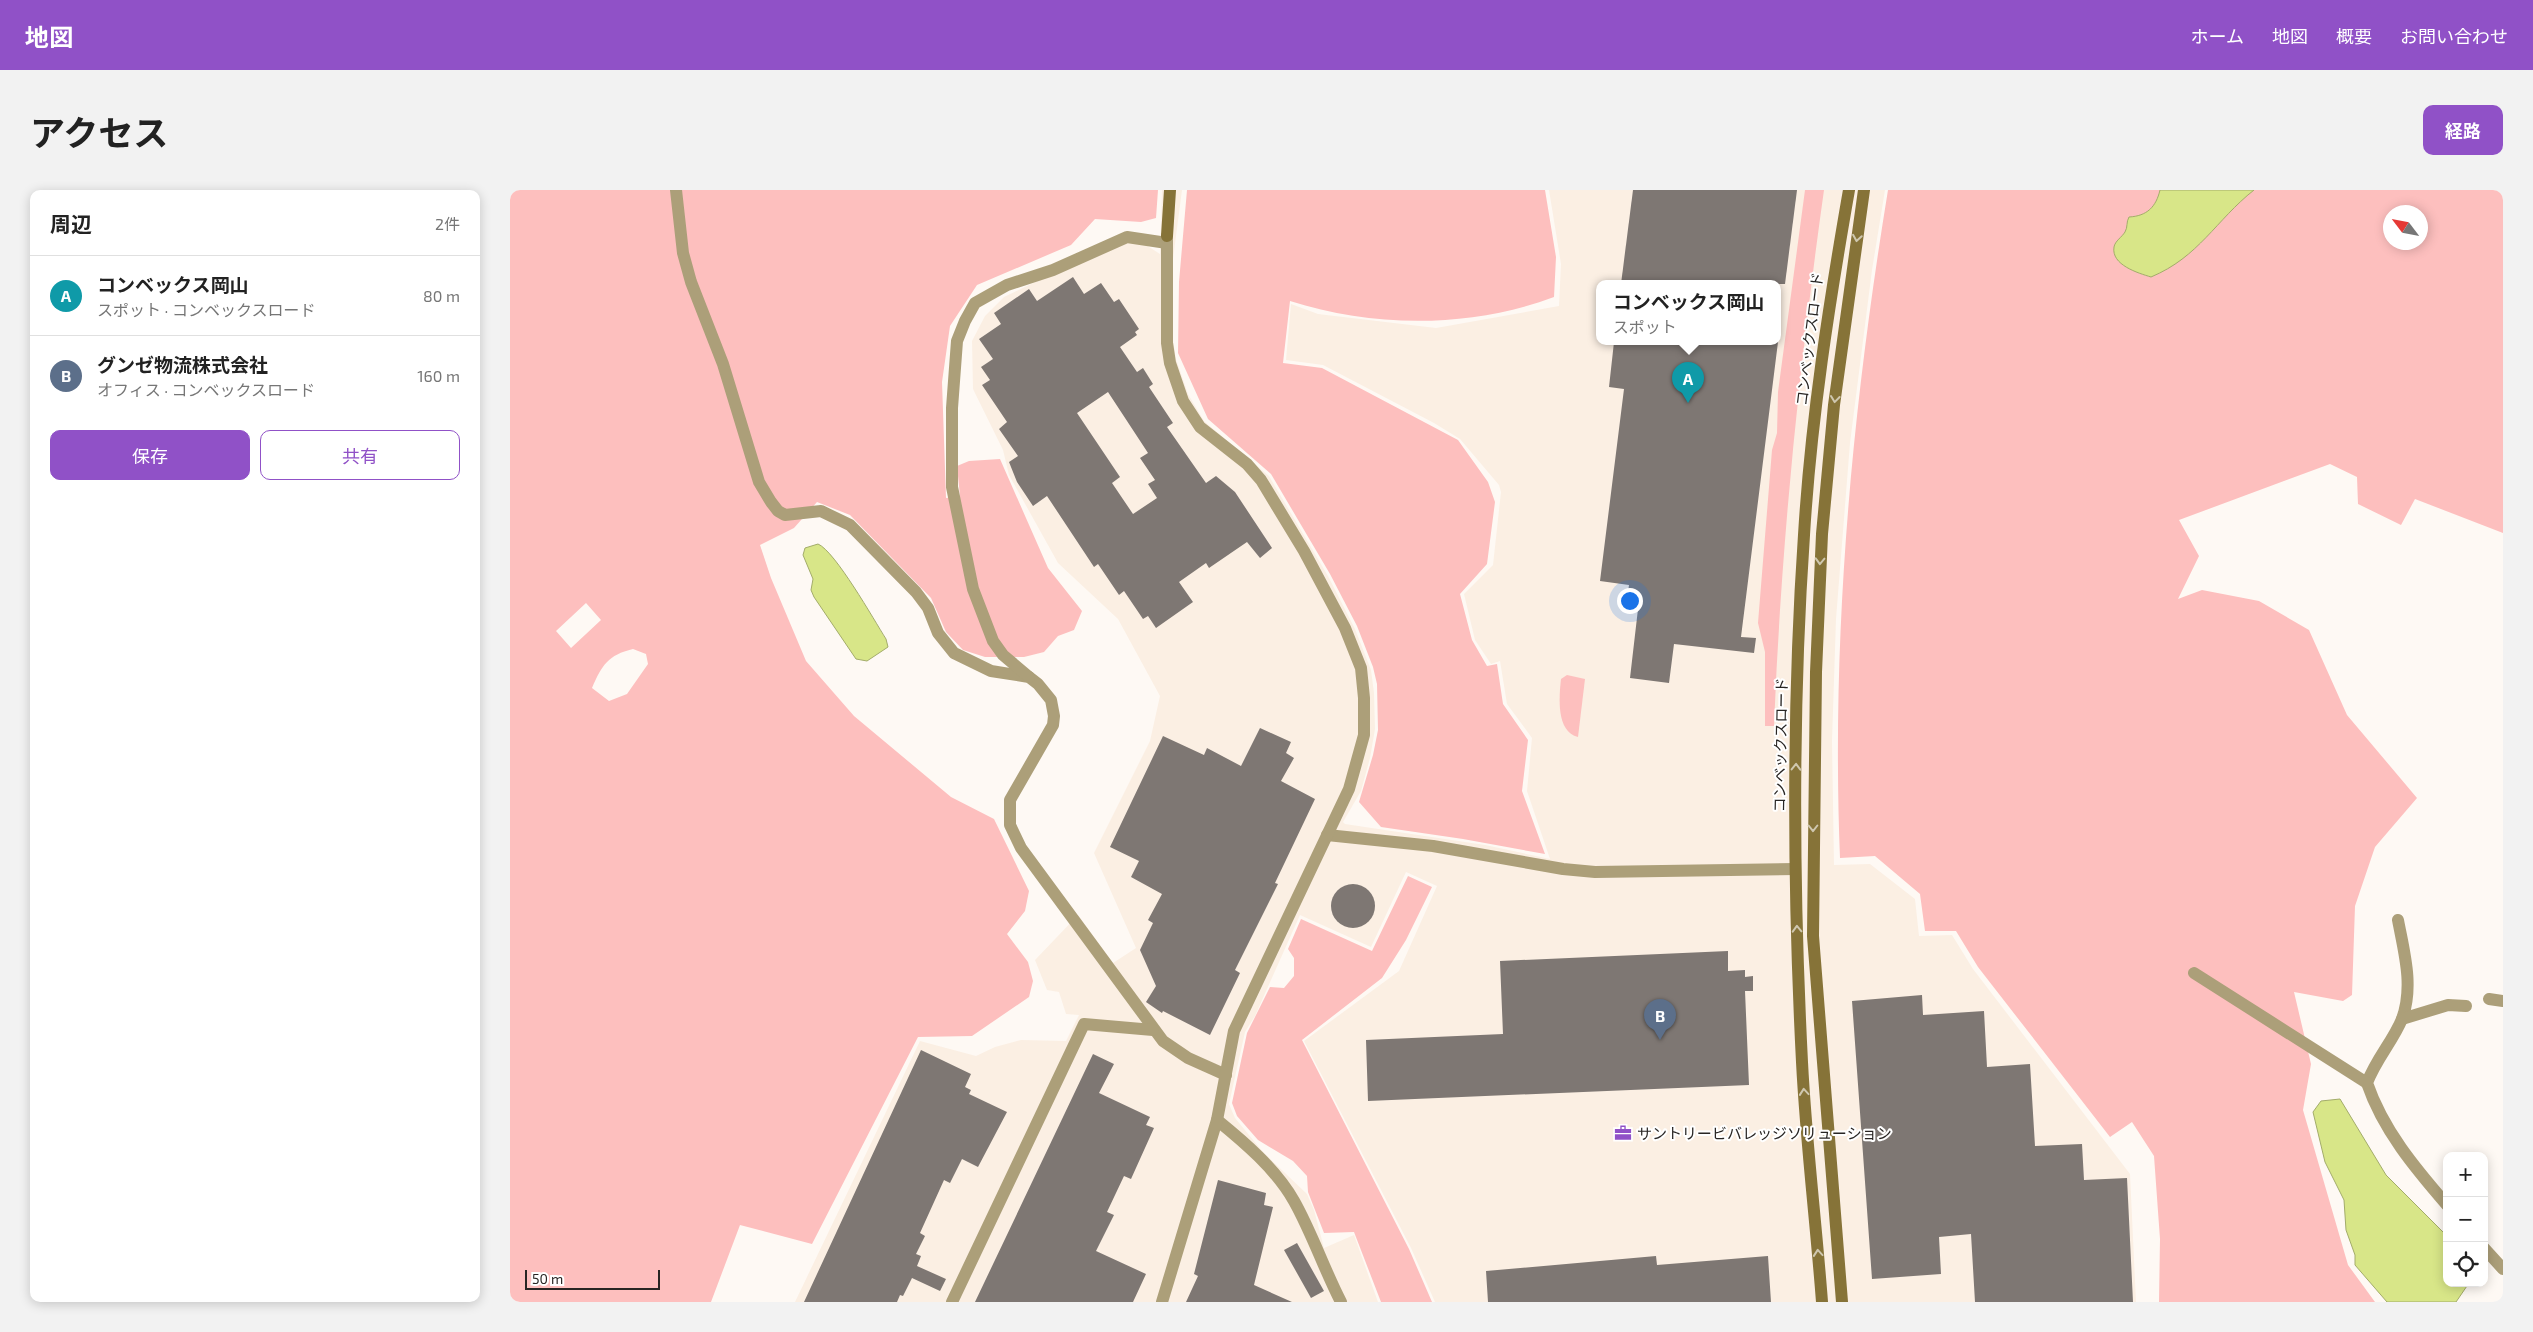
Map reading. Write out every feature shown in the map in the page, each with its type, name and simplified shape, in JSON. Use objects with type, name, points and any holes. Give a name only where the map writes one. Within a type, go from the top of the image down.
[{"type":"street","points":[[676,190],[683,253],[691,282],[723,364],[759,482],[771,502],[778,511],[785,515],[821,511],[850,525],[916,592],[928,608],[938,633],[954,653],[991,671],[1029,678]]},
{"type":"street","points":[[1162,1302],[1217,1120],[1234,1031],[1349,789],[1363,743],[1364,698],[1361,668],[1346,628],[1304,551],[1261,480],[1247,464],[1200,427],[1182,401],[1170,364],[1167,344],[1167,239],[1170,190]]},
{"type":"street","name":"コンベックスロード","points":[[1822,1302],[1802,1064],[1795,869],[1797,668],[1804,533],[1832,287],[1849,190]]},
{"type":"street","points":[[1842,1302],[1814,936],[1814,740],[1822,534],[1838,377],[1864,190]]},
{"type":"street","points":[[1167,239],[1126,237],[1053,270],[1007,285],[975,303],[965,320],[957,341],[952,408],[952,487],[973,589],[993,641],[1003,655],[1038,684],[1051,700],[1054,716],[1053,725],[1010,800],[1010,825],[1021,848],[1153,1030],[1163,1041],[1188,1058],[1226,1075]]},
{"type":"street","points":[[1327,835],[1433,846],[1563,869],[1595,872],[1795,869]]},
{"type":"street","points":[[2367,1084],[2373,1065],[2402,1019],[2408,972],[2398,920]]},
{"type":"street","points":[[2194,973],[2367,1084],[2390,1130],[2414,1167],[2443,1200]]},
{"type":"street","points":[[2489,999],[2503,1002]]},
{"type":"street","points":[[2402,1019],[2448,1005],[2466,1006]]},
{"type":"street","points":[[952,1302],[1084,1024],[1153,1030]]},
{"type":"street","points":[[1217,1120],[1272,1172],[1293,1199],[1341,1302]]},
{"type":"street","points":[[2488,1252],[2503,1269]]},
{"type":"shaded area","points":[[510,190],[1158,190],[1156,218],[1141,222],[1095,219],[1071,245],[977,285],[950,326],[942,382],[946,498],[960,496],[957,466],[969,461],[1000,459],[1048,568],[1082,611],[1074,630],[1058,636],[1044,652],[1024,657],[985,657],[963,650],[946,632],[931,598],[850,515],[817,502],[794,528],[760,545],[771,578],[806,661],[854,716],[951,797],[994,819],[1029,891],[1025,911],[1007,934],[1028,962],[1033,981],[1029,997],[972,1036],[918,1037],[812,1244],[740,1225],[711,1302],[510,1302]],"holes":[[[586,603],[601,620],[571,648],[556,631]],[[633,649],[646,654],[648,664],[627,694],[609,701],[592,688],[607,662],[617,654]]]},
{"type":"shaded area","points":[[1162,190],[1182,190],[1173,259],[1173,341],[1176,359],[1188,394],[1204,421],[1269,476],[1328,576],[1355,629],[1371,670],[1375,729],[1370,758],[1361,791],[1343,822],[1345,824],[1485,845],[1550,859],[1527,791],[1532,738],[1507,704],[1500,661],[1491,664],[1475,640],[1464,594],[1493,565],[1501,492],[1499,485],[1460,439],[1434,423],[1323,365],[1286,360],[1291,304],[1318,314],[1436,328],[1559,306],[1561,264],[1549,190],[1885,190],[1872,270],[1850,443],[1836,619],[1832,741],[1834,865],[1870,864],[1915,899],[1919,936],[1952,935],[1973,969],[2130,1174],[2136,1302],[1435,1302],[1411,1248],[1304,1041],[1399,971],[1437,886],[1406,872],[1371,947],[1300,915],[1255,1016],[1245,1032],[1229,1104],[1235,1118],[1263,1152],[1307,1194],[1314,1210],[1324,1248],[1354,1235],[1378,1302],[795,1302],[920,1041],[976,1056],[995,1047],[1021,1040],[1066,1041],[1079,1015],[1066,1014],[1059,992],[1047,990],[1035,960],[1078,915],[1113,963],[1136,948],[1094,853],[1150,741],[1160,696],[1118,619],[1058,563],[1009,475],[1003,450],[973,389],[972,341],[985,316],[1004,297],[1123,242],[1146,245],[1160,254]]},
{"type":"shaded area","points":[[1187,190],[1545,190],[1556,257],[1554,297],[1490,315],[1422,321],[1355,316],[1322,310],[1290,301],[1283,363],[1322,368],[1458,440],[1488,482],[1495,502],[1487,564],[1460,594],[1472,640],[1487,666],[1497,664],[1503,704],[1528,740],[1522,791],[1545,854],[1381,827],[1359,802],[1373,755],[1378,730],[1377,684],[1373,667],[1357,626],[1330,574],[1271,474],[1208,419],[1178,353],[1179,282]]},
{"type":"shaded area","points":[[1805,190],[1824,190],[1792,457],[1781,591],[1774,726],[1765,726],[1765,652],[1758,623],[1772,450],[1777,433],[1778,392]]},
{"type":"shaded area","points":[[1888,190],[2503,190],[2503,533],[2415,499],[2401,525],[2358,504],[2357,477],[2330,464],[2179,520],[2199,556],[2178,599],[2202,590],[2259,601],[2309,630],[2347,715],[2417,798],[2375,847],[2355,906],[2352,995],[2343,1001],[2294,992],[2311,1064],[2303,1110],[2348,1265],[2375,1302],[2159,1302],[2160,1239],[2154,1156],[2132,1122],[2110,1137],[1978,967],[1956,931],[1925,931],[1920,894],[1875,856],[1840,858],[1838,774],[1842,606],[1847,522],[1864,356]]},
{"type":"shaded area","points":[[2160,190],[2254,190],[2195,249],[2168,269],[2151,277],[2126,267],[2121,263],[2114,253],[2114,247],[2125,232],[2129,217],[2141,215],[2150,210]]},
{"type":"shaded area","points":[[818,544],[825,549],[844,572],[886,639],[888,647],[867,661],[856,659],[811,590],[813,579],[803,555],[805,548]]},
{"type":"shaded area","points":[[1567,675],[1585,679],[1578,737],[1571,734],[1566,728],[1560,713],[1561,679]]},
{"type":"shaded area","points":[[1408,876],[1432,887],[1406,940],[1382,978],[1302,1040],[1409,1249],[1432,1302],[1381,1302],[1354,1232],[1324,1233],[1308,1192],[1307,1176],[1293,1161],[1258,1140],[1237,1116],[1232,1103],[1247,1033],[1270,987],[1284,988],[1294,976],[1294,958],[1288,949],[1301,919],[1372,951]]},
{"type":"shaded area","points":[[2340,1099],[2386,1175],[2443,1232],[2443,1287],[2466,1287],[2456,1302],[2387,1302],[2355,1265],[2355,1255],[2346,1230],[2344,1200],[2325,1162],[2313,1112],[2321,1101]]},
{"type":"building","points":[[1633,190],[1797,190],[1785,284],[1781,284],[1781,280],[1622,280]]},
{"type":"building","points":[[1073,277],[1084,294],[1101,283],[1114,302],[1119,299],[1139,329],[1135,332],[1137,335],[1120,347],[1137,372],[1143,368],[1153,384],[1149,387],[1173,423],[1167,427],[1206,483],[1216,476],[1235,492],[1272,548],[1260,558],[1247,542],[1209,568],[1206,563],[1179,582],[1193,602],[1156,628],[1148,616],[1143,619],[1124,591],[1119,595],[1098,564],[1094,567],[1047,496],[1033,506],[1017,482],[1009,462],[1018,456],[999,429],[1007,422],[982,385],[990,380],[981,367],[993,359],[979,339],[1001,324],[994,313],[1029,289],[1037,301]],"holes":[[[1108,392],[1148,453],[1140,458],[1155,480],[1148,484],[1157,498],[1133,514],[1112,483],[1120,477],[1077,413]]]},
{"type":"building","points":[[1614,345],[1778,345],[1741,637],[1756,638],[1754,653],[1674,644],[1669,683],[1630,678],[1638,609],[1626,607],[1629,585],[1600,581],[1624,389],[1609,387]]},
{"type":"building","points":[[1260,728],[1291,742],[1286,753],[1294,758],[1281,781],[1315,799],[1275,883],[1278,884],[1235,970],[1240,973],[1210,1035],[1163,1011],[1162,1013],[1146,1002],[1156,986],[1140,950],[1153,923],[1148,920],[1162,894],[1131,877],[1139,861],[1110,847],[1163,736],[1204,755],[1207,748],[1241,766]]},
{"type":"building","points":[[1357,884],[1369,890],[1374,898],[1374,914],[1369,922],[1361,927],[1349,928],[1337,922],[1332,914],[1331,902],[1337,890],[1345,885]]},
{"type":"building","points":[[1728,951],[1728,971],[1745,970],[1745,977],[1753,976],[1753,991],[1745,991],[1749,1085],[1368,1101],[1366,1040],[1503,1034],[1500,961]]},
{"type":"building","points":[[1922,995],[1923,1015],[1984,1011],[1987,1067],[2030,1064],[2035,1146],[2082,1144],[2084,1180],[2127,1178],[2133,1302],[1975,1302],[1971,1234],[1939,1237],[1941,1274],[1872,1279],[1852,1001]]},
{"type":"building","points":[[921,1050],[971,1074],[965,1087],[971,1090],[969,1094],[1007,1112],[978,1167],[962,1159],[950,1183],[944,1180],[920,1233],[925,1236],[916,1254],[921,1256],[917,1266],[946,1279],[940,1291],[912,1278],[903,1296],[900,1295],[897,1302],[804,1302]]},
{"type":"building","points":[[1093,1054],[1114,1064],[1099,1093],[1150,1117],[1146,1125],[1154,1128],[1131,1179],[1124,1176],[1107,1212],[1114,1215],[1096,1251],[1146,1274],[1133,1302],[975,1302]]},
{"type":"building","points":[[1218,1180],[1266,1193],[1264,1205],[1273,1207],[1254,1285],[1292,1302],[1186,1302],[1198,1276],[1194,1274]]},
{"type":"building","points":[[1297,1243],[1324,1291],[1311,1298],[1284,1250]]},
{"type":"building","points":[[1656,1256],[1657,1265],[1768,1256],[1771,1302],[1488,1302],[1486,1271]]},
{"type":"place","name":"コンベックス岡山","points":[[1688,403]]},
{"type":"place","name":"グンゼ物流株式会社","points":[[1660,1040]]},
{"type":"place","name":"サントリービバレッジソリューション","points":[[1623,1133]]}]
